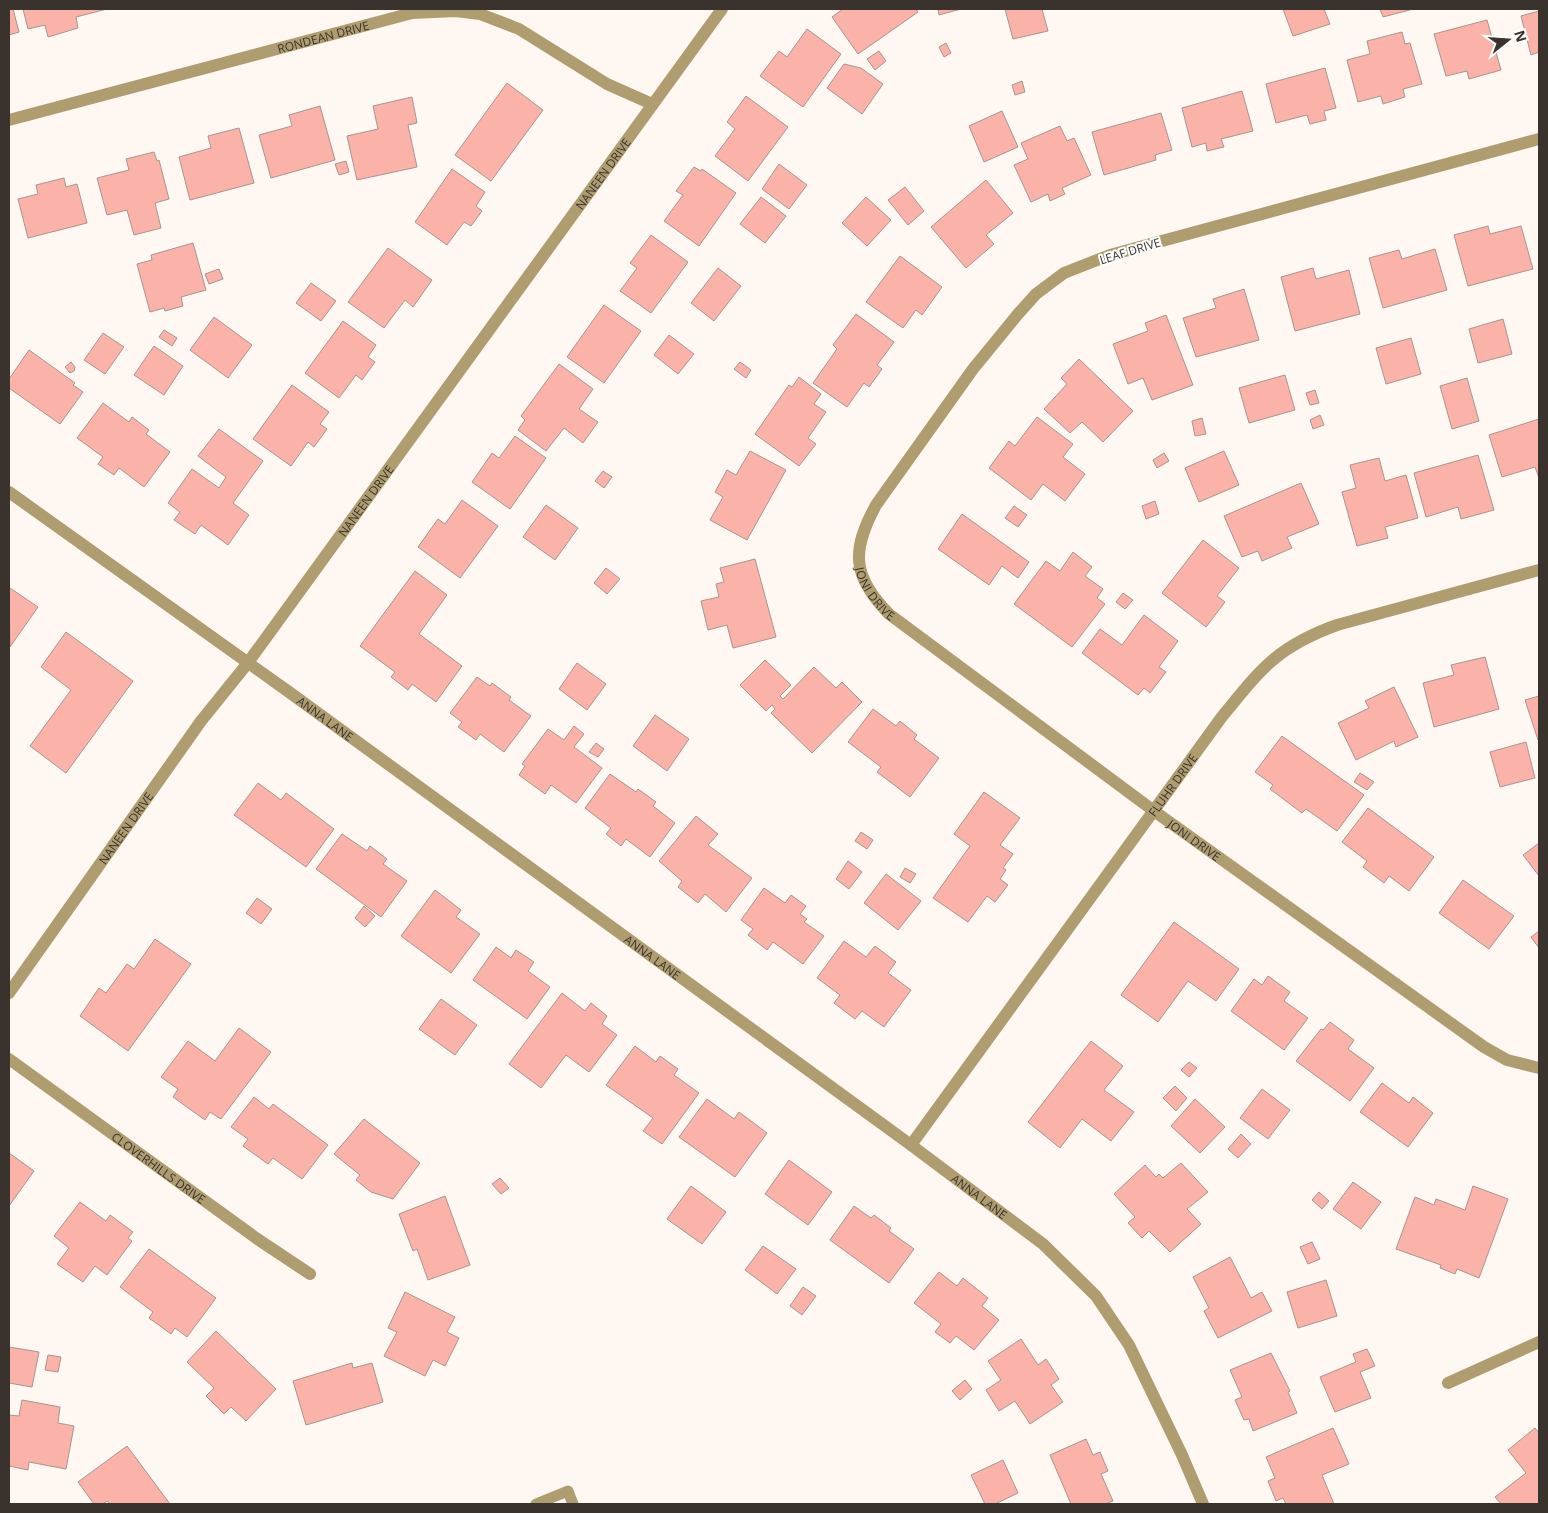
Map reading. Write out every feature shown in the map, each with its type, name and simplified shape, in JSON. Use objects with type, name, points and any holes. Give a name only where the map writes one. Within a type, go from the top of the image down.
[{"type":"street","name":"NANEEN DRIVE","points":[[9,993],[201,721],[247,664],[722,9]]},
{"type":"street","name":"RONDEAN DRIVE","points":[[9,120],[412,13],[456,11],[480,14],[518,29],[607,84],[652,104]]},
{"type":"street","name":"LEAF DRIVE","points":[[859,556],[864,528],[876,505],[973,369],[1030,301],[1064,273],[1110,255],[1539,140]]},
{"type":"street","name":"ANNA LANE","points":[[9,492],[911,1145],[1042,1244],[1096,1296],[1129,1345],[1182,1455],[1203,1504]]},
{"type":"street","name":"JONI DRIVE","points":[[859,556],[863,580],[871,596],[889,614],[1154,810],[1484,1047],[1507,1060],[1539,1068]]},
{"type":"street","name":"FLUHR DRIVE","points":[[911,1145],[1221,718],[1257,674],[1282,650],[1310,635],[1337,625],[1539,570]]},
{"type":"street","name":"CLOVERHILLS DRIVE","points":[[9,1059],[256,1238],[310,1274]]},
{"type":"street","points":[[1448,1383],[1539,1342]]},
{"type":"lane","points":[[536,1504],[568,1491],[573,1504]]},
{"type":"building","points":[[9,9],[13,9],[19,32],[9,35]]},
{"type":"building","points":[[23,9],[107,9],[76,17],[78,28],[48,37],[45,25],[28,29]]},
{"type":"building","points":[[843,9],[916,9],[918,12],[858,54],[832,17]]},
{"type":"building","points":[[938,9],[961,9],[939,15]]},
{"type":"building","points":[[1005,9],[1042,9],[1048,31],[1013,39]]},
{"type":"building","points":[[1283,9],[1324,9],[1330,24],[1293,36]]},
{"type":"building","points":[[1380,9],[1413,9],[1383,17]]},
{"type":"building","points":[[1539,11],[1539,52],[1531,55],[1521,16]]},
{"type":"building","points":[[1487,20],[1501,70],[1469,79],[1467,71],[1446,76],[1434,34]]},
{"type":"building","points":[[807,29],[841,54],[803,107],[760,76],[779,51],[787,57]]},
{"type":"building","points":[[1402,32],[1405,44],[1410,43],[1422,84],[1403,89],[1405,97],[1383,104],[1381,96],[1358,102],[1347,60],[1370,54],[1367,41]]},
{"type":"building","points":[[946,43],[951,53],[944,57],[939,47]]},
{"type":"building","points":[[879,51],[886,61],[875,70],[867,59]]},
{"type":"building","points":[[844,64],[861,68],[883,84],[862,114],[827,88]]},
{"type":"building","points":[[1325,68],[1336,108],[1324,111],[1326,120],[1310,124],[1307,115],[1276,123],[1266,84]]},
{"type":"building","points":[[1022,81],[1025,92],[1015,95],[1012,85]]},
{"type":"building","points":[[507,83],[543,110],[491,181],[455,155]]},
{"type":"building","points":[[1242,91],[1253,131],[1221,139],[1224,147],[1207,151],[1206,143],[1192,147],[1182,108]]},
{"type":"building","points":[[746,96],[788,127],[748,181],[715,156],[735,129],[727,122]]},
{"type":"building","points":[[412,97],[417,123],[408,125],[417,167],[357,180],[347,136],[378,129],[373,106]]},
{"type":"building","points":[[320,106],[335,160],[271,178],[259,135],[292,126],[289,115]]},
{"type":"building","points":[[1002,111],[1018,147],[984,162],[969,126]]},
{"type":"building","points":[[1161,113],[1172,150],[1155,155],[1156,160],[1104,175],[1092,132]]},
{"type":"building","points":[[1060,126],[1067,141],[1074,138],[1091,175],[1062,188],[1065,194],[1050,201],[1048,194],[1031,202],[1014,165],[1028,159],[1021,143]]},
{"type":"building","points":[[239,128],[254,183],[190,200],[179,157],[211,148],[208,136]]},
{"type":"building","points":[[154,152],[157,161],[159,160],[169,199],[155,203],[161,228],[134,235],[127,210],[107,215],[97,178],[129,170],[126,159]]},
{"type":"building","points":[[346,161],[349,172],[339,175],[335,164]]},
{"type":"building","points":[[779,164],[807,185],[789,209],[762,189]]},
{"type":"building","points":[[694,167],[701,171],[702,169],[736,193],[699,246],[664,221],[683,195],[676,191]]},
{"type":"building","points":[[452,169],[485,192],[476,206],[482,211],[471,226],[464,222],[447,245],[415,222]]},
{"type":"building","points":[[64,178],[66,187],[77,184],[87,223],[28,238],[18,199],[38,194],[36,185]]},
{"type":"building","points":[[986,180],[1013,213],[986,235],[994,244],[966,268],[931,227]]},
{"type":"building","points":[[905,187],[924,211],[908,225],[888,200]]},
{"type":"building","points":[[761,197],[786,216],[765,243],[740,224]]},
{"type":"building","points":[[866,197],[891,220],[867,246],[842,223]]},
{"type":"building","points":[[1488,226],[1490,234],[1521,226],[1533,269],[1468,286],[1454,235]]},
{"type":"building","points":[[651,235],[688,262],[651,313],[620,291],[637,268],[630,263]]},
{"type":"building","points":[[193,243],[206,290],[181,297],[183,306],[165,311],[164,308],[150,312],[137,264],[152,260],[151,255]]},
{"type":"building","points":[[388,248],[432,280],[413,307],[405,300],[384,328],[348,302]]},
{"type":"building","points":[[1435,249],[1447,290],[1383,308],[1369,258],[1399,250],[1402,259]]},
{"type":"building","points":[[900,256],[942,287],[922,315],[916,310],[903,328],[866,302]]},
{"type":"building","points":[[718,268],[741,286],[714,321],[691,303]]},
{"type":"building","points":[[1313,268],[1316,279],[1349,270],[1360,314],[1295,331],[1281,277]]},
{"type":"building","points":[[219,269],[223,279],[209,284],[205,274]]},
{"type":"building","points":[[311,283],[336,301],[321,321],[296,303]]},
{"type":"building","points":[[1244,289],[1259,340],[1196,357],[1183,318],[1216,308],[1213,299]]},
{"type":"building","points":[[604,305],[641,331],[604,383],[567,357]]},
{"type":"building","points":[[856,314],[894,342],[877,365],[882,369],[869,387],[864,383],[847,407],[813,383],[837,349],[833,345]]},
{"type":"building","points":[[1166,315],[1193,385],[1152,400],[1143,378],[1128,384],[1113,344],[1148,331],[1145,323]]},
{"type":"building","points":[[214,317],[252,345],[228,378],[190,350]]},
{"type":"building","points":[[1503,319],[1512,354],[1478,363],[1469,329]]},
{"type":"building","points":[[343,321],[376,345],[368,357],[375,362],[362,380],[356,375],[339,398],[305,373]]},
{"type":"building","points":[[164,330],[177,338],[172,346],[159,337]]},
{"type":"building","points":[[103,333],[124,347],[105,374],[84,360]]},
{"type":"building","points":[[669,335],[694,354],[678,374],[654,355]]},
{"type":"building","points":[[1411,338],[1421,374],[1386,384],[1376,348]]},
{"type":"building","points":[[154,346],[183,366],[164,395],[134,375]]},
{"type":"building","points":[[29,350],[75,383],[73,385],[83,392],[60,424],[9,388],[9,379]]},
{"type":"building","points":[[1079,359],[1133,411],[1103,442],[1082,422],[1070,433],[1044,409],[1067,384],[1061,378]]},
{"type":"building","points":[[71,362],[75,367],[74,371],[70,373],[65,367]]},
{"type":"building","points":[[740,362],[751,370],[746,378],[734,369]]},
{"type":"building","points":[[559,364],[593,389],[579,409],[598,422],[583,443],[564,428],[546,451],[518,430],[525,420],[521,416]]},
{"type":"building","points":[[1285,375],[1295,410],[1249,423],[1239,388]]},
{"type":"building","points":[[799,377],[821,394],[814,404],[826,412],[808,438],[816,444],[799,466],[755,434],[789,385],[792,387]]},
{"type":"building","points":[[1467,378],[1479,421],[1452,429],[1440,386]]},
{"type":"building","points":[[292,385],[329,412],[320,424],[327,429],[314,447],[308,442],[291,466],[253,439]]},
{"type":"building","points":[[1315,390],[1319,403],[1310,405],[1306,393]]},
{"type":"building","points":[[103,403],[129,422],[132,417],[149,430],[146,434],[170,452],[144,487],[119,468],[114,475],[98,464],[103,457],[77,438]]},
{"type":"building","points":[[1320,415],[1324,425],[1313,429],[1310,420]]},
{"type":"building","points":[[1037,417],[1073,444],[1063,457],[1085,474],[1065,501],[1043,484],[1031,500],[989,468],[1009,441],[1015,446]]},
{"type":"building","points":[[1202,418],[1206,434],[1195,436],[1192,421]]},
{"type":"building","points":[[1539,419],[1539,478],[1535,467],[1502,477],[1489,435]]},
{"type":"building","points":[[219,429],[263,461],[233,503],[249,515],[228,545],[201,525],[195,534],[174,520],[180,512],[168,503],[192,469],[219,488],[226,477],[198,456]]},
{"type":"building","points":[[515,436],[546,458],[510,509],[472,482],[492,453],[499,458]]},
{"type":"building","points":[[750,451],[786,470],[747,540],[710,520],[723,497],[715,492],[727,470],[736,475]]},
{"type":"building","points":[[1224,451],[1239,485],[1199,502],[1185,468]]},
{"type":"building","points":[[1164,453],[1169,461],[1157,468],[1153,460]]},
{"type":"building","points":[[1478,455],[1494,510],[1461,519],[1458,507],[1426,517],[1414,473]]},
{"type":"building","points":[[1379,458],[1385,481],[1406,475],[1418,518],[1385,527],[1388,538],[1357,546],[1342,492],[1356,488],[1350,465]]},
{"type":"building","points":[[603,471],[612,477],[604,488],[595,481]]},
{"type":"building","points":[[1301,483],[1319,524],[1287,537],[1292,548],[1262,561],[1258,551],[1242,557],[1224,516]]},
{"type":"building","points":[[462,500],[498,526],[460,578],[418,547],[438,519],[445,524]]},
{"type":"building","points":[[1155,501],[1159,514],[1146,519],[1142,506]]},
{"type":"building","points":[[546,505],[578,528],[555,560],[523,537]]},
{"type":"building","points":[[1014,506],[1027,515],[1018,527],[1005,518]]},
{"type":"building","points":[[962,514],[1029,562],[1018,578],[1002,566],[989,585],[938,549]]},
{"type":"building","points":[[1203,540],[1239,568],[1217,596],[1225,602],[1206,627],[1162,593]]},
{"type":"building","points":[[1073,552],[1092,567],[1085,576],[1103,589],[1097,598],[1105,604],[1072,647],[1014,604],[1046,561],[1060,571]]},
{"type":"building","points":[[755,559],[776,637],[733,648],[727,625],[708,630],[701,601],[719,597],[716,584],[724,582],[720,568]]},
{"type":"building","points":[[606,568],[620,579],[607,594],[594,583]]},
{"type":"building","points":[[415,571],[447,595],[419,634],[462,666],[436,702],[412,684],[408,690],[391,677],[395,672],[360,646]]},
{"type":"building","points":[[10,588],[38,607],[10,647],[9,590]]},
{"type":"building","points":[[1123,593],[1133,600],[1125,609],[1116,602]]},
{"type":"building","points":[[1144,615],[1178,641],[1159,667],[1166,672],[1150,693],[1144,688],[1138,695],[1082,653],[1100,629],[1122,645]]},
{"type":"building","points":[[66,632],[133,681],[66,773],[30,746],[71,690],[41,667]]},
{"type":"building","points":[[1485,657],[1499,709],[1434,727],[1423,683],[1454,675],[1451,665]]},
{"type":"building","points":[[765,660],[791,685],[780,696],[783,699],[814,667],[836,688],[842,682],[862,702],[812,753],[771,713],[775,709],[772,705],[766,711],[740,685]]},
{"type":"building","points":[[577,663],[606,684],[587,710],[559,689]]},
{"type":"building","points":[[477,677],[490,686],[492,683],[511,697],[509,700],[531,716],[504,752],[480,734],[476,740],[458,727],[462,722],[450,713]]},
{"type":"building","points":[[1394,687],[1418,737],[1396,747],[1394,741],[1356,760],[1338,723],[1369,708],[1365,701]]},
{"type":"building","points":[[1539,696],[1539,740],[1538,740],[1525,700]]},
{"type":"building","points":[[873,709],[896,726],[900,721],[917,735],[914,739],[939,758],[910,797],[877,772],[881,767],[848,742]]},
{"type":"building","points":[[655,715],[689,739],[667,771],[633,746]]},
{"type":"building","points":[[574,726],[584,734],[574,747],[602,768],[576,803],[551,785],[545,794],[519,775],[525,766],[522,764],[548,729],[564,740]]},
{"type":"building","points":[[1282,736],[1364,795],[1337,831],[1306,809],[1302,813],[1270,789],[1273,785],[1255,772]]},
{"type":"building","points":[[1526,742],[1535,778],[1500,787],[1490,752]]},
{"type":"building","points":[[596,743],[604,749],[598,757],[589,752]]},
{"type":"building","points":[[1360,773],[1374,782],[1367,790],[1354,782]]},
{"type":"building","points":[[610,774],[636,792],[638,789],[656,802],[653,806],[675,823],[650,857],[626,839],[621,846],[606,834],[611,828],[585,808]]},
{"type":"building","points":[[258,783],[281,800],[286,793],[334,829],[306,867],[234,815]]},
{"type":"building","points":[[984,792],[1020,818],[1000,845],[1013,854],[1003,868],[1006,870],[1000,879],[1008,885],[995,902],[987,896],[968,922],[933,898],[970,846],[954,834]]},
{"type":"building","points":[[1368,808],[1434,857],[1409,891],[1389,876],[1384,883],[1363,867],[1367,861],[1342,842]]},
{"type":"building","points":[[696,816],[718,834],[708,845],[752,878],[726,912],[705,894],[698,903],[678,887],[682,881],[659,861]]},
{"type":"building","points":[[861,832],[873,840],[867,849],[855,841]]},
{"type":"building","points":[[342,834],[367,851],[370,846],[387,859],[383,864],[407,881],[381,917],[316,869]]},
{"type":"building","points":[[1539,843],[1539,876],[1523,855]]},
{"type":"building","points":[[848,861],[862,872],[849,889],[836,879]]},
{"type":"building","points":[[905,868],[916,874],[910,883],[900,877]]},
{"type":"building","points":[[886,874],[921,901],[898,930],[864,903]]},
{"type":"building","points":[[1463,880],[1514,916],[1489,949],[1439,913]]},
{"type":"building","points":[[764,888],[785,903],[791,895],[806,906],[800,914],[807,919],[804,922],[824,936],[803,964],[773,942],[767,950],[748,935],[753,929],[741,920]]},
{"type":"building","points":[[435,890],[461,910],[456,917],[480,934],[451,973],[401,936]]},
{"type":"building","points":[[257,898],[272,909],[261,924],[246,913]]},
{"type":"building","points":[[364,906],[375,916],[365,927],[355,918]]},
{"type":"building","points":[[1174,922],[1239,969],[1216,1001],[1188,981],[1158,1022],[1121,995]]},
{"type":"building","points":[[1539,931],[1539,948],[1531,937]]},
{"type":"building","points":[[155,939],[191,964],[128,1051],[80,1016],[99,988],[106,993],[127,964],[134,969]]},
{"type":"building","points":[[844,941],[866,957],[875,946],[896,962],[888,973],[911,990],[884,1027],[862,1011],[855,1019],[834,1003],[840,995],[817,978]]},
{"type":"building","points":[[496,947],[511,958],[516,950],[534,962],[528,971],[550,987],[527,1019],[473,980]]},
{"type":"building","points":[[1268,976],[1290,992],[1284,1001],[1308,1018],[1284,1050],[1231,1011],[1254,979],[1262,985]]},
{"type":"building","points":[[562,993],[585,1011],[591,1003],[607,1016],[602,1024],[617,1035],[589,1072],[566,1055],[541,1088],[509,1064]]},
{"type":"building","points":[[441,999],[477,1025],[455,1055],[419,1029]]},
{"type":"building","points":[[1330,1022],[1354,1040],[1348,1049],[1374,1068],[1350,1101],[1296,1061],[1321,1029],[1323,1030]]},
{"type":"building","points":[[239,1028],[271,1052],[221,1119],[210,1112],[205,1120],[173,1097],[178,1089],[161,1077],[188,1041],[215,1061]]},
{"type":"building","points":[[1091,1041],[1123,1066],[1104,1090],[1134,1112],[1111,1141],[1082,1119],[1060,1148],[1028,1122]]},
{"type":"building","points":[[635,1046],[656,1062],[660,1056],[678,1069],[674,1075],[699,1093],[662,1144],[643,1131],[653,1118],[606,1085]]},
{"type":"building","points":[[1189,1062],[1197,1068],[1189,1077],[1181,1070]]},
{"type":"building","points":[[1382,1083],[1409,1103],[1413,1097],[1433,1113],[1408,1147],[1360,1112]]},
{"type":"building","points":[[1175,1086],[1187,1098],[1176,1111],[1163,1098]]},
{"type":"building","points":[[1262,1089],[1290,1110],[1268,1139],[1240,1118]]},
{"type":"building","points":[[254,1097],[269,1109],[273,1104],[328,1145],[302,1179],[273,1158],[268,1164],[243,1146],[248,1139],[231,1127]]},
{"type":"building","points":[[707,1099],[734,1119],[739,1112],[767,1133],[735,1177],[679,1137]]},
{"type":"building","points":[[1195,1099],[1225,1127],[1200,1153],[1171,1126]]},
{"type":"building","points":[[364,1119],[420,1163],[393,1199],[371,1192],[356,1180],[360,1175],[334,1154]]},
{"type":"building","points":[[1241,1134],[1251,1144],[1238,1158],[1228,1149]]},
{"type":"building","points":[[9,1153],[34,1171],[9,1206]]},
{"type":"building","points":[[789,1160],[832,1192],[808,1225],[765,1194]]},
{"type":"building","points":[[1181,1163],[1208,1192],[1187,1209],[1201,1224],[1170,1252],[1149,1231],[1142,1238],[1128,1223],[1135,1217],[1114,1194],[1145,1165],[1156,1177],[1159,1174],[1163,1178]]},
{"type":"building","points":[[500,1178],[509,1188],[501,1194],[492,1184]]},
{"type":"building","points":[[1353,1182],[1381,1202],[1361,1229],[1333,1209]]},
{"type":"building","points":[[691,1186],[726,1212],[702,1244],[667,1219]]},
{"type":"building","points":[[1473,1186],[1508,1199],[1479,1278],[1457,1269],[1455,1274],[1440,1268],[1441,1265],[1396,1249],[1415,1197],[1434,1205],[1436,1199],[1465,1210]]},
{"type":"building","points":[[1319,1192],[1329,1201],[1322,1209],[1312,1200]]},
{"type":"building","points":[[445,1196],[470,1265],[428,1280],[417,1249],[413,1251],[399,1214]]},
{"type":"building","points":[[80,1202],[106,1221],[110,1215],[133,1232],[128,1238],[132,1241],[107,1275],[95,1266],[83,1282],[57,1264],[69,1248],[54,1236]]},
{"type":"building","points":[[854,1206],[871,1218],[874,1215],[891,1228],[889,1231],[914,1249],[889,1283],[830,1240]]},
{"type":"building","points":[[1312,1242],[1320,1259],[1308,1264],[1300,1247]]},
{"type":"building","points":[[763,1246],[796,1269],[777,1294],[745,1270]]},
{"type":"building","points":[[149,1249],[216,1298],[187,1337],[175,1328],[171,1334],[149,1318],[153,1312],[120,1287]]},
{"type":"building","points":[[1230,1257],[1251,1298],[1262,1292],[1272,1311],[1218,1338],[1204,1311],[1209,1308],[1193,1277]]},
{"type":"building","points":[[939,1272],[957,1286],[963,1278],[988,1298],[982,1306],[999,1320],[974,1350],[956,1336],[950,1343],[935,1332],[941,1324],[914,1303]]},
{"type":"building","points":[[1326,1280],[1337,1316],[1298,1328],[1287,1292]]},
{"type":"building","points":[[803,1287],[816,1296],[802,1315],[790,1306]]},
{"type":"building","points":[[405,1292],[455,1317],[447,1332],[459,1338],[445,1366],[433,1360],[425,1376],[384,1356],[397,1332],[388,1328]]},
{"type":"building","points":[[216,1331],[276,1389],[246,1421],[231,1407],[224,1414],[206,1396],[214,1388],[187,1362]]},
{"type":"building","points":[[1021,1339],[1038,1365],[1046,1359],[1059,1379],[1051,1385],[1063,1402],[1030,1424],[1015,1401],[999,1411],[986,1390],[1001,1380],[988,1361]]},
{"type":"building","points":[[9,1347],[39,1352],[32,1387],[9,1383]]},
{"type":"building","points":[[1367,1349],[1375,1366],[1360,1372],[1371,1398],[1335,1412],[1320,1377],[1356,1362],[1353,1354]]},
{"type":"building","points":[[1271,1353],[1290,1391],[1288,1392],[1297,1413],[1253,1431],[1249,1419],[1244,1420],[1235,1400],[1242,1397],[1230,1370]]},
{"type":"building","points":[[48,1355],[61,1357],[58,1372],[45,1370]]},
{"type":"building","points":[[352,1363],[353,1368],[372,1363],[383,1402],[306,1425],[293,1381]]},
{"type":"building","points":[[965,1380],[972,1389],[960,1400],[952,1391]]},
{"type":"building","points":[[22,1400],[60,1407],[58,1423],[74,1426],[66,1469],[29,1462],[28,1470],[9,1466],[9,1415],[19,1416]]},
{"type":"building","points":[[1333,1428],[1349,1464],[1322,1475],[1334,1504],[1286,1504],[1283,1498],[1276,1501],[1268,1481],[1275,1478],[1266,1457]]},
{"type":"building","points":[[1535,1428],[1539,1433],[1539,1504],[1501,1504],[1495,1497],[1526,1473],[1508,1450]]},
{"type":"building","points":[[1086,1439],[1093,1455],[1100,1452],[1108,1471],[1101,1474],[1113,1501],[1105,1504],[1071,1504],[1050,1455]]},
{"type":"building","points":[[127,1446],[170,1504],[110,1504],[107,1501],[103,1504],[94,1504],[78,1482]]},
{"type":"building","points":[[1003,1460],[1018,1493],[995,1504],[985,1504],[971,1475]]}]
